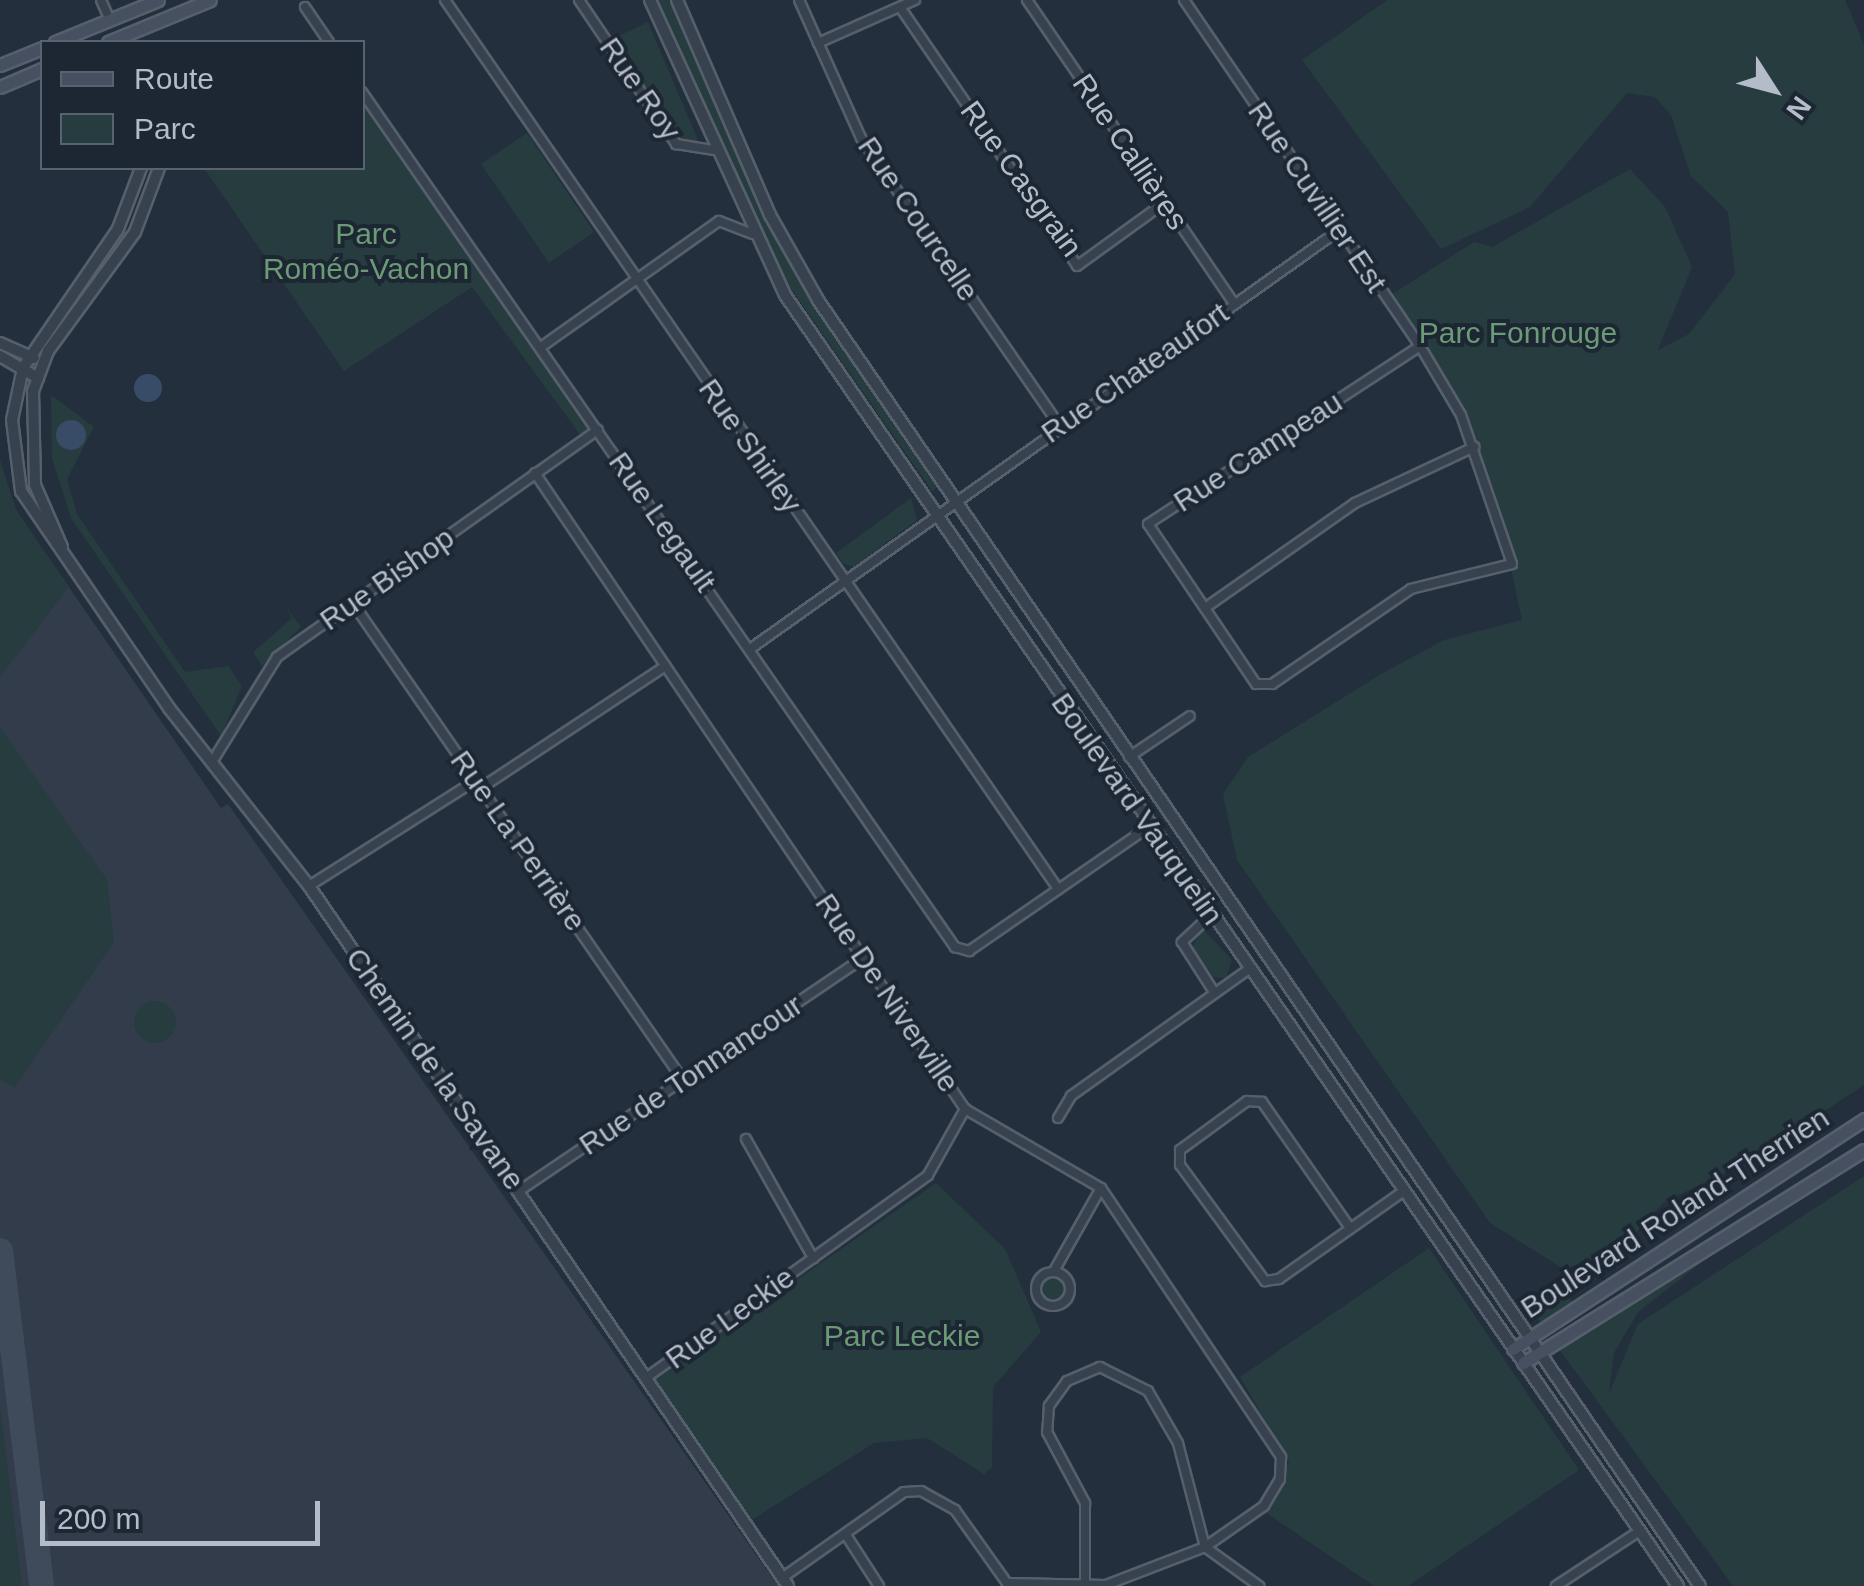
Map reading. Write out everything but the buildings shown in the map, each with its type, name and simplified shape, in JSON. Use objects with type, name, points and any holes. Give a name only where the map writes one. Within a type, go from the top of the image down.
[{"type":"main road","points":[[60,40],[158,0]]},
{"type":"main road","points":[[119,40],[210,0]]},
{"type":"main road","points":[[0,65],[40,49]]},
{"type":"main road","points":[[0,87],[40,70]]},
{"type":"main road","name":"Boulevard Roland-Therrien","points":[[1513,1348],[1864,1118]]},
{"type":"main road","name":"Boulevard Roland-Therrien","points":[[1523,1363],[1864,1150]]},
{"type":"street","points":[[101,0],[117,40]]},
{"type":"street","name":"Rue Shirley","points":[[445,0],[1058,889]]},
{"type":"street","name":"Rue Roy","points":[[579,0],[676,144],[715,150]]},
{"type":"street","name":"Boulevard Vauquelin","points":[[650,0],[753,234],[933,518],[1249,969],[1400,1193],[1678,1586]]},
{"type":"street","name":"Boulevard Vauquelin","points":[[677,0],[791,256],[1129,757],[1700,1586]]},
{"type":"street","name":"Rue Courcelle","points":[[799,0],[861,138],[1060,426]]},
{"type":"street","points":[[818,43],[902,10],[915,0]]},
{"type":"street","name":"Rue Callières","points":[[1028,0],[1234,304]]},
{"type":"street","name":"Rue Cuvillier Est","points":[[1187,1],[1338,232],[1420,346],[1474,447],[1512,564]]},
{"type":"street","points":[[305,7],[328,40]]},
{"type":"street","name":"Rue Casgrain","points":[[902,10],[1077,266],[1164,203]]},
{"type":"street","name":"Rue Legault","points":[[365,96],[961,951],[1058,889]]},
{"type":"street","name":"Chemin de la Savane","points":[[140,170],[118,229],[23,368],[13,466],[32,513],[212,762],[310,886],[785,1582]]},
{"type":"street","name":"Chemin de la Savane","points":[[69,561],[34,486],[28,424],[38,378],[44,363],[135,232],[157,170]]},
{"type":"street","points":[[541,346],[719,222],[753,234]]},
{"type":"street","name":"Rue Chateaufort","points":[[750,649],[1338,232]]},
{"type":"street","points":[[0,344],[44,363]]},
{"type":"street","name":"Rue Campeau","points":[[1420,346],[1148,524],[1256,684],[1272,684],[1411,588],[1512,564]]},
{"type":"street","points":[[0,356],[38,378]]},
{"type":"street","name":"Rue Bishop","points":[[212,762],[277,657],[598,430]]},
{"type":"street","points":[[1204,608],[1356,503],[1474,447]]},
{"type":"street","name":"Rue De Niverville","points":[[536,474],[965,1109],[1100,1188],[1281,1457],[1280,1480],[1264,1506],[1205,1547]]},
{"type":"street","name":"Rue La Perrière","points":[[352,602],[683,1080]]},
{"type":"street","points":[[310,886],[665,666]]},
{"type":"street","name":"Boulevard Vauquelin","points":[[1129,757],[1190,716]]},
{"type":"street","points":[[1058,889],[1150,826]]},
{"type":"street","points":[[1211,915],[1182,942],[1214,992]]},
{"type":"street","name":"Rue de Tonnancour","points":[[519,1191],[863,958]]},
{"type":"street","points":[[1058,1118],[1071,1096],[1249,969]]},
{"type":"street","points":[[1350,1228],[1262,1102],[1247,1101],[1180,1150],[1180,1165],[1258,1278],[1279,1279],[1400,1193]]},
{"type":"street","name":"Rue Leckie","points":[[646,1378],[928,1175],[965,1109]]},
{"type":"street","name":"Rue Leckie","points":[[746,1139],[813,1258]]},
{"type":"street","points":[[1054,1272],[1070,1289],[1053,1306],[1036,1288],[1054,1272],[1100,1188]]},
{"type":"street","points":[[1085,1585],[1086,1502],[1047,1419],[1054,1394],[1080,1372],[1131,1376],[1161,1408],[1205,1547],[1260,1586]]},
{"type":"street","points":[[785,1582],[904,1492],[938,1496],[1009,1585],[1085,1585],[1136,1579],[1205,1547]]},
{"type":"street","points":[[1556,1586],[1638,1532]]},
{"type":"street","points":[[846,1535],[879,1586]]},
{"type":"shaded area","points":[[0,487],[221,808],[228,804],[778,1586],[0,1586]]},
{"type":"green space","points":[[657,0],[671,0],[784,253],[939,486],[932,491],[776,267]]},
{"type":"green space","name":"Parc Fonrouge","points":[[1387,0],[1845,0],[1864,45],[1864,1085],[1752,1159],[1663,1203],[1612,1259],[1562,1268],[1490,1223],[1237,860],[1223,794],[1248,757],[1381,674],[1444,640],[1522,620],[1494,490],[1461,415],[1386,298],[1474,242],[1492,247],[1630,169],[1665,207],[1692,267],[1658,350],[1689,334],[1735,274],[1728,212],[1691,176],[1671,115],[1655,97],[1627,93],[1530,207],[1441,249],[1302,60]]},
{"type":"green space","points":[[648,22],[698,140],[694,145],[682,143],[612,39]]},
{"type":"green space","name":"Parc Roméo-Vachon","points":[[365,106],[598,430],[584,440],[472,287],[344,371],[205,170],[365,170]]},
{"type":"green space","points":[[527,133],[594,232],[549,263],[481,164]]},
{"type":"green space","points":[[51,395],[94,427],[67,479],[77,514],[185,672],[228,666],[242,686],[221,736],[71,518],[52,458]]},
{"type":"green space","points":[[0,460],[16,509],[68,588],[0,677]]},
{"type":"green space","points":[[911,498],[917,520],[853,567],[843,563],[836,553]]},
{"type":"green space","points":[[285,606],[301,627],[262,666],[253,652],[292,618]]},
{"type":"green space","points":[[0,727],[107,880],[114,942],[15,1087],[0,1080]]},
{"type":"green space","points":[[1202,928],[1232,960],[1226,978],[1213,977],[1192,947]]},
{"type":"green space","points":[[155,1001],[170,1007],[176,1022],[170,1037],[155,1043],[140,1037],[134,1022],[140,1007]]},
{"type":"green space","points":[[1864,1176],[1864,1586],[1733,1586],[1559,1349],[1701,1263],[1638,1312],[1614,1353],[1609,1393],[1638,1324]]},
{"type":"green space","name":"Parc Leckie","points":[[936,1183],[1005,1249],[1041,1332],[993,1387],[992,1467],[984,1474],[927,1438],[874,1443],[750,1521],[651,1381]]},
{"type":"green space","points":[[1429,1248],[1579,1470],[1408,1586],[1374,1586],[1265,1512],[1289,1462],[1240,1377]]},
{"type":"green space","points":[[1052,1277],[1062,1280],[1062,1300],[1052,1303],[1042,1300],[1039,1290],[1042,1280]]},
{"type":"green space","points":[[1566,1290],[1573,1303],[1541,1323],[1537,1317]]},
{"type":"green space","points":[[0,1405],[22,1586],[0,1586]]},
{"type":"water","points":[[148,374],[158,378],[162,388],[158,398],[148,402],[138,398],[134,388],[138,378]]},
{"type":"water","points":[[71,420],[81,425],[86,435],[81,445],[71,450],[61,445],[56,435],[61,425]]},
{"type":"taxiway","points":[[0,1250],[41,1586]]}]
